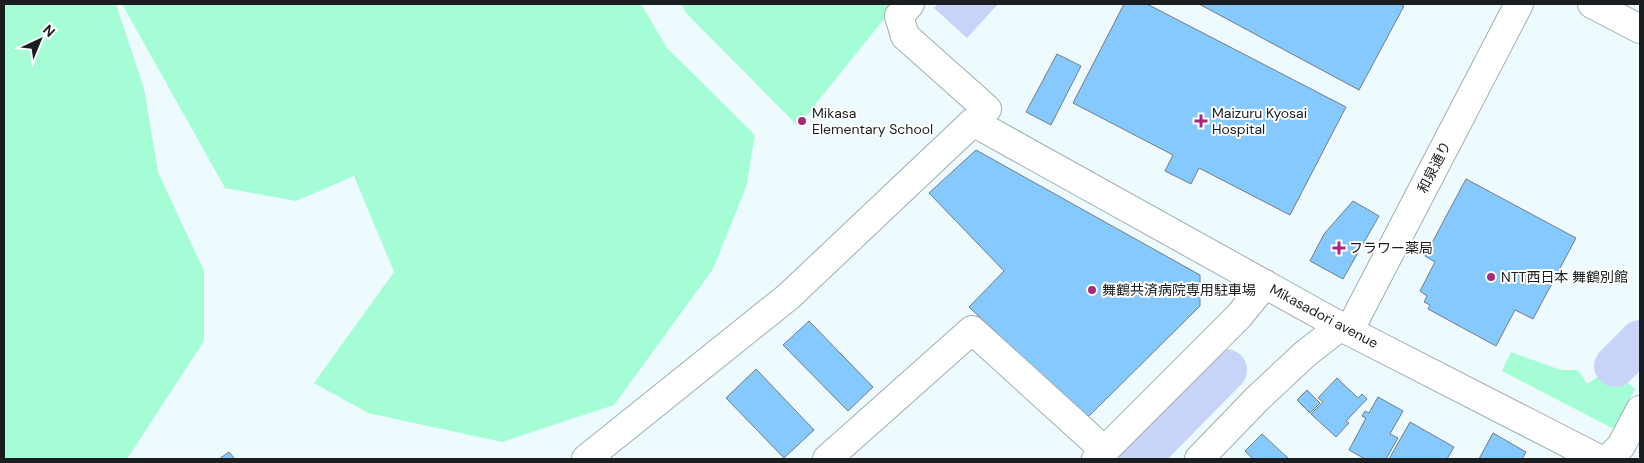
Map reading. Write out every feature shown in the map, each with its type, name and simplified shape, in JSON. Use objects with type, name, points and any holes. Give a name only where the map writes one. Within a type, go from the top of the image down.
[{"type":"street","name":"Mikasadori avenue","points":[[910,4],[899,16],[905,36],[980,116],[1265,284],[1345,328],[1599,459]]},
{"type":"street","name":"和泉通り","points":[[1345,328],[1519,4]]},
{"type":"street","points":[[1592,4],[1640,29]]},
{"type":"street","points":[[586,459],[788,296],[980,116]]},
{"type":"street","points":[[826,459],[972,330],[1100,455],[1239,316],[1265,284]]},
{"type":"street","points":[[1199,459],[1298,360],[1345,328]]},
{"type":"street","points":[[1608,459],[1621,446],[1640,410]]},
{"type":"green space","points":[[4,4],[116,4],[144,89],[158,172],[204,271],[204,341],[127,459],[4,459]]},
{"type":"green space","points":[[122,4],[641,4],[667,48],[755,135],[746,187],[713,269],[614,405],[502,442],[368,413],[314,383],[394,272],[354,176],[296,201],[225,188]]},
{"type":"green space","points":[[681,4],[896,4],[798,126],[686,13]]},
{"type":"green space","points":[[1511,352],[1561,370],[1578,370],[1587,384],[1611,368],[1635,389],[1614,429],[1502,371]]},
{"type":"water","points":[[938,4],[998,4],[967,38],[934,8]]},
{"type":"building","points":[[1124,4],[1147,4],[1346,107],[1290,215],[1199,168],[1191,184],[1165,171],[1173,155],[1073,103]]},
{"type":"building","points":[[1199,4],[1400,4],[1404,6],[1359,90]]},
{"type":"building","points":[[1057,54],[1081,66],[1051,125],[1026,112]]},
{"type":"building","name":"舞鶴共済病院専用駐車場","points":[[976,150],[1200,275],[1200,306],[1087,418],[969,307],[1004,271],[929,193]]},
{"type":"building","name":"NTT西日本 舞鶴別館","points":[[1466,179],[1576,238],[1533,319],[1515,310],[1496,346],[1428,309],[1430,305],[1424,302],[1427,296],[1420,291],[1435,262],[1425,256]]},
{"type":"building","name":"フラワー薬局","points":[[1353,201],[1379,216],[1343,279],[1310,261],[1324,234]]},
{"type":"building","points":[[809,321],[873,387],[848,411],[783,345]]},
{"type":"building","points":[[756,369],[814,430],[784,458],[726,398]]},
{"type":"building","points":[[1337,378],[1358,398],[1362,394],[1367,399],[1346,421],[1349,423],[1336,437],[1311,414],[1323,402],[1318,398]]},
{"type":"building","points":[[1307,390],[1320,403],[1310,413],[1297,400]]},
{"type":"building","points":[[1378,397],[1403,411],[1390,434],[1398,438],[1386,459],[1365,459],[1349,450],[1366,418],[1362,416],[1365,411],[1369,413]]},
{"type":"building","points":[[1410,422],[1454,447],[1447,459],[1389,459]]},
{"type":"building","points":[[1493,433],[1526,452],[1522,459],[1479,459]]},
{"type":"building","points":[[1262,434],[1289,459],[1253,459],[1245,451]]},
{"type":"building","points":[[229,452],[235,459],[219,459]]},
{"type":"waterway","points":[[1615,366],[1640,341]]},
{"type":"waterway","points":[[1138,459],[1226,370]]},
{"type":"place","name":"Mikasa Elementary School","points":[[802,121]]},
{"type":"place","name":"Maizuru Kyosai Hospital","points":[[1201,121]]},
{"type":"place","name":"フラワー薬局","points":[[1339,248]]},
{"type":"place","name":"NTT西日本 舞鶴別館","points":[[1491,277]]},
{"type":"place","name":"舞鶴共済病院専用駐車場","points":[[1092,290]]}]
